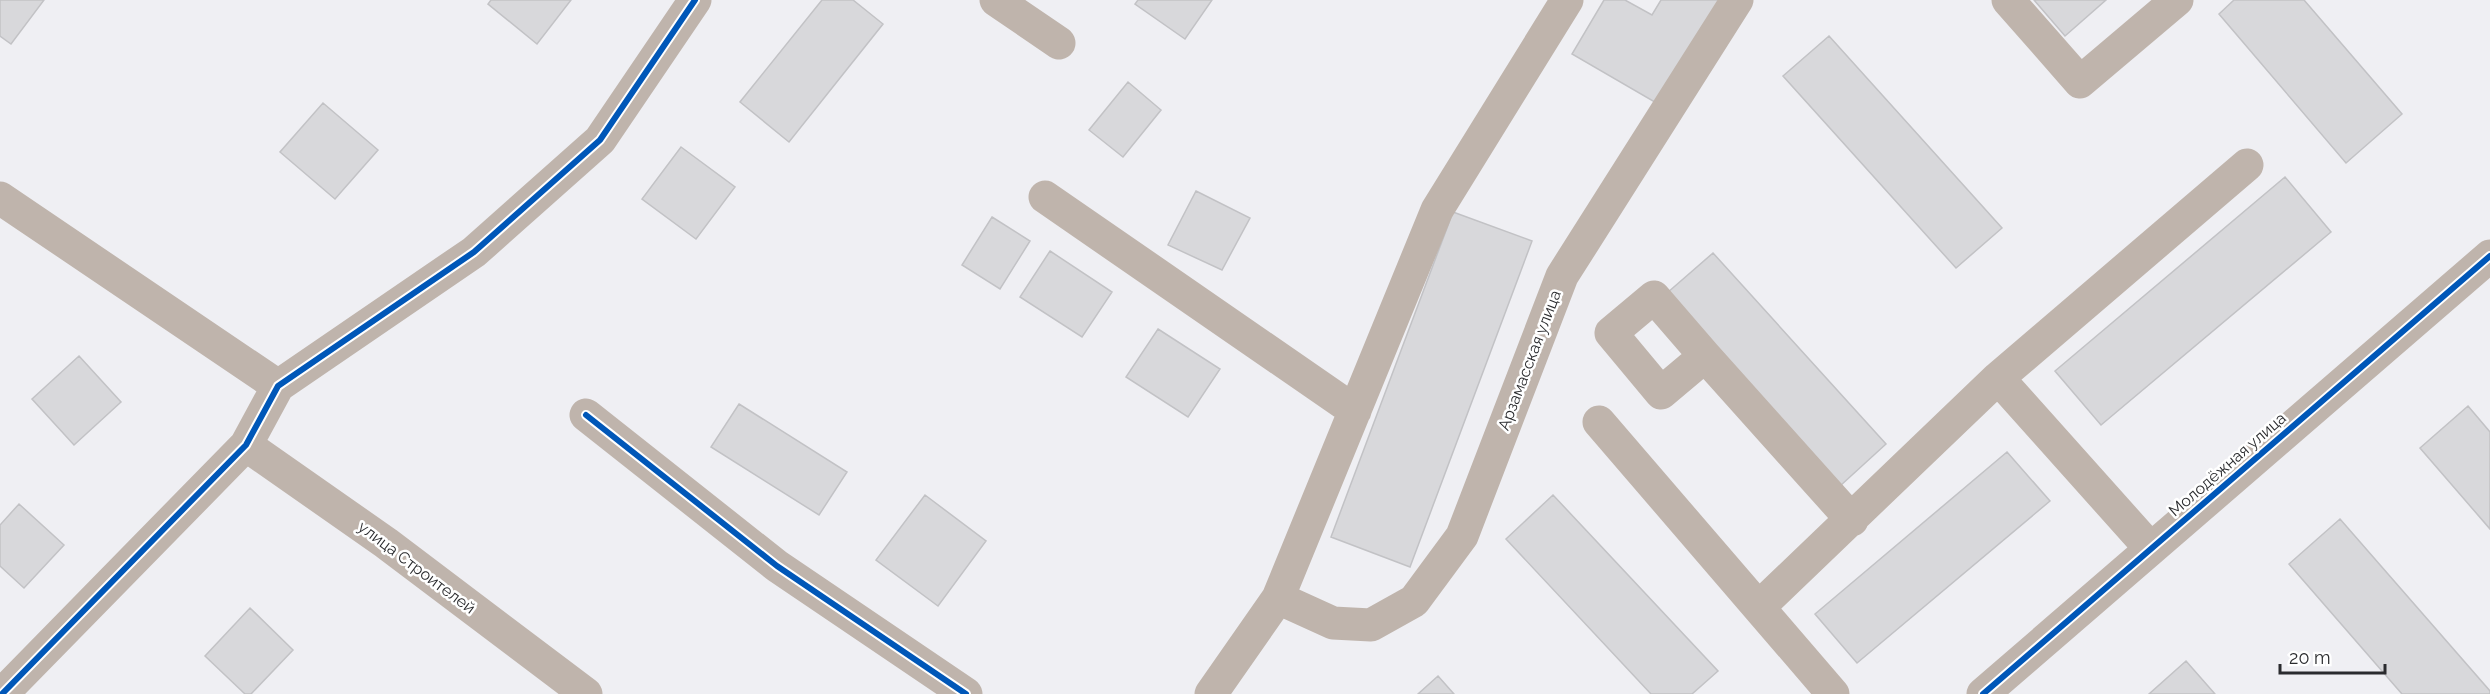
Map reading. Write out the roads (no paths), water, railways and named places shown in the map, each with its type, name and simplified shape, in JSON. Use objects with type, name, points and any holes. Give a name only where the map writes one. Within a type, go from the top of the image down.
[{"type":"street","points":[[2,694],[246,445],[278,386],[474,252],[600,140],[695,0]]},
{"type":"street","points":[[996,0],[1059,43]]},
{"type":"street","points":[[1211,694],[1278,598],[1437,210],[1567,0]]},
{"type":"street","name":"Арзамасская улица","points":[[1278,598],[1333,623],[1371,625],[1414,601],[1462,536],[1562,276],[1737,0]]},
{"type":"street","points":[[2008,0],[2080,82],[2176,0]]},
{"type":"street","points":[[1759,607],[1998,378],[2247,165]]},
{"type":"street","points":[[1045,197],[1355,411]]},
{"type":"street","points":[[0,198],[278,386]]},
{"type":"street","name":"Молодёжная улица","points":[[1983,694],[2490,256]]},
{"type":"street","points":[[1704,356],[1852,520]]},
{"type":"street","points":[[1998,378],[2150,548]]},
{"type":"street","points":[[586,415],[777,567],[966,694]]},
{"type":"street","points":[[1599,422],[1833,694]]},
{"type":"street","name":"улица Строителей","points":[[246,445],[387,543],[586,694]]}]
